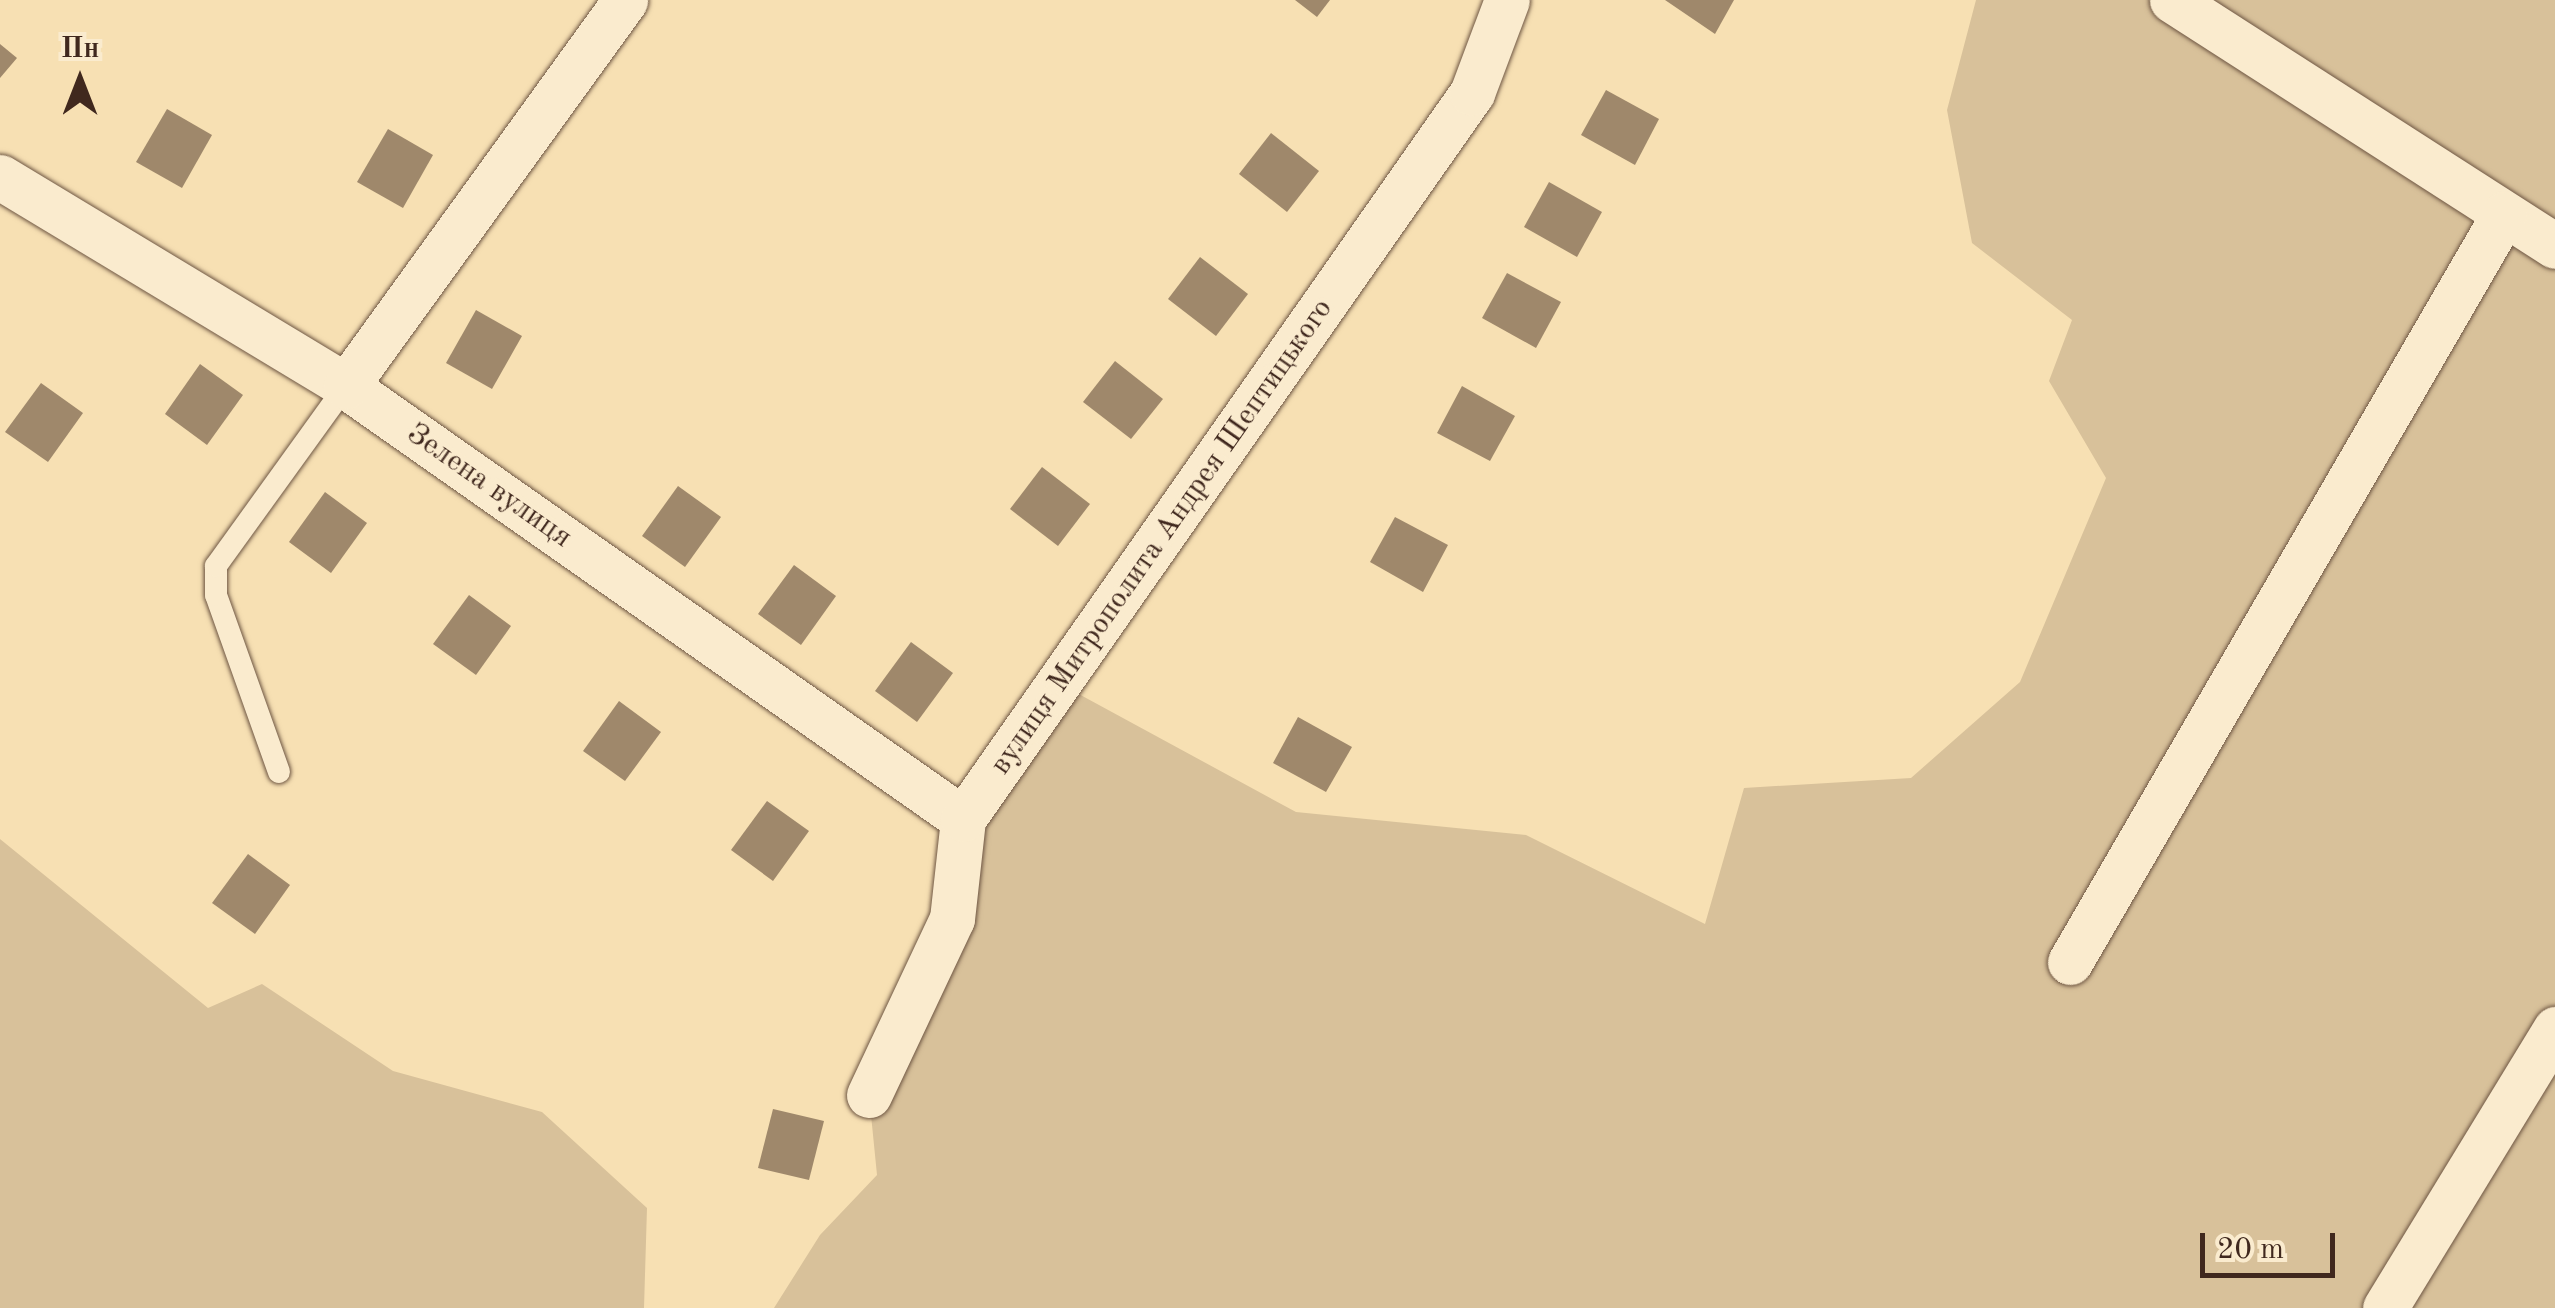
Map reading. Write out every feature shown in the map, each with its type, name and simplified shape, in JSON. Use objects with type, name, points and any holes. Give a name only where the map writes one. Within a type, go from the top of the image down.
[{"type":"street","points":[[346,386],[625,0]]},
{"type":"street","name":"вулиця Митрополита Андрея Шептицького","points":[[869,1095],[952,918],[962,820],[1472,94],[1507,0]]},
{"type":"street","points":[[2172,0],[2555,246]]},
{"type":"street","name":"Зелена вулиця","points":[[0,177],[346,386],[962,820]]},
{"type":"street","points":[[2070,962],[2504,214]]},
{"type":"street","points":[[2385,1308],[2555,1030]]},
{"type":"lane","points":[[279,772],[216,595],[216,566],[346,386]]},
{"type":"shaded area","points":[[1976,0],[2555,0],[2555,1308],[774,1308],[820,1235],[877,1175],[869,1095],[963,819],[1064,686],[1296,812],[1526,835],[1705,924],[1744,788],[1911,778],[2020,682],[2106,478],[2049,381],[2072,320],[1972,243],[1947,110]]},
{"type":"shaded area","points":[[0,839],[208,1008],[262,984],[393,1071],[542,1112],[647,1208],[644,1308],[0,1308]]},
{"type":"building","points":[[1295,0],[1330,0],[1317,17]]},
{"type":"building","points":[[1665,0],[1734,0],[1715,34]]},
{"type":"building","points":[[0,44],[17,58],[0,78]]},
{"type":"building","points":[[1606,90],[1659,119],[1635,165],[1581,135]]},
{"type":"building","points":[[167,109],[212,135],[182,188],[136,162]]},
{"type":"building","points":[[388,129],[433,155],[403,208],[357,182]]},
{"type":"building","points":[[1271,133],[1319,171],[1287,212],[1239,174]]},
{"type":"building","points":[[1549,182],[1602,212],[1577,257],[1524,227]]},
{"type":"building","points":[[1200,257],[1248,294],[1216,336],[1168,299]]},
{"type":"building","points":[[1507,273],[1561,302],[1536,348],[1482,318]]},
{"type":"building","points":[[476,310],[522,336],[492,389],[446,363]]},
{"type":"building","points":[[1115,361],[1163,399],[1131,439],[1083,402]]},
{"type":"building","points":[[200,364],[243,395],[207,445],[165,414]]},
{"type":"building","points":[[41,383],[83,413],[48,462],[5,432]]},
{"type":"building","points":[[1462,386],[1515,416],[1490,461],[1437,433]]},
{"type":"building","points":[[1042,467],[1090,504],[1058,546],[1010,509]]},
{"type":"building","points":[[678,486],[721,517],[685,567],[642,536]]},
{"type":"building","points":[[325,492],[367,523],[331,573],[289,542]]},
{"type":"building","points":[[1395,517],[1448,545],[1423,592],[1370,562]]},
{"type":"building","points":[[794,565],[836,596],[801,645],[758,614]]},
{"type":"building","points":[[469,595],[511,626],[476,675],[433,644]]},
{"type":"building","points":[[911,642],[953,673],[917,722],[875,691]]},
{"type":"building","points":[[619,701],[661,732],[625,781],[583,751]]},
{"type":"building","points":[[1298,717],[1352,747],[1326,792],[1273,763]]},
{"type":"building","points":[[767,801],[809,831],[773,881],[731,850]]},
{"type":"building","points":[[248,854],[290,885],[255,934],[212,903]]},
{"type":"building","points":[[773,1109],[824,1121],[809,1180],[758,1168]]}]
